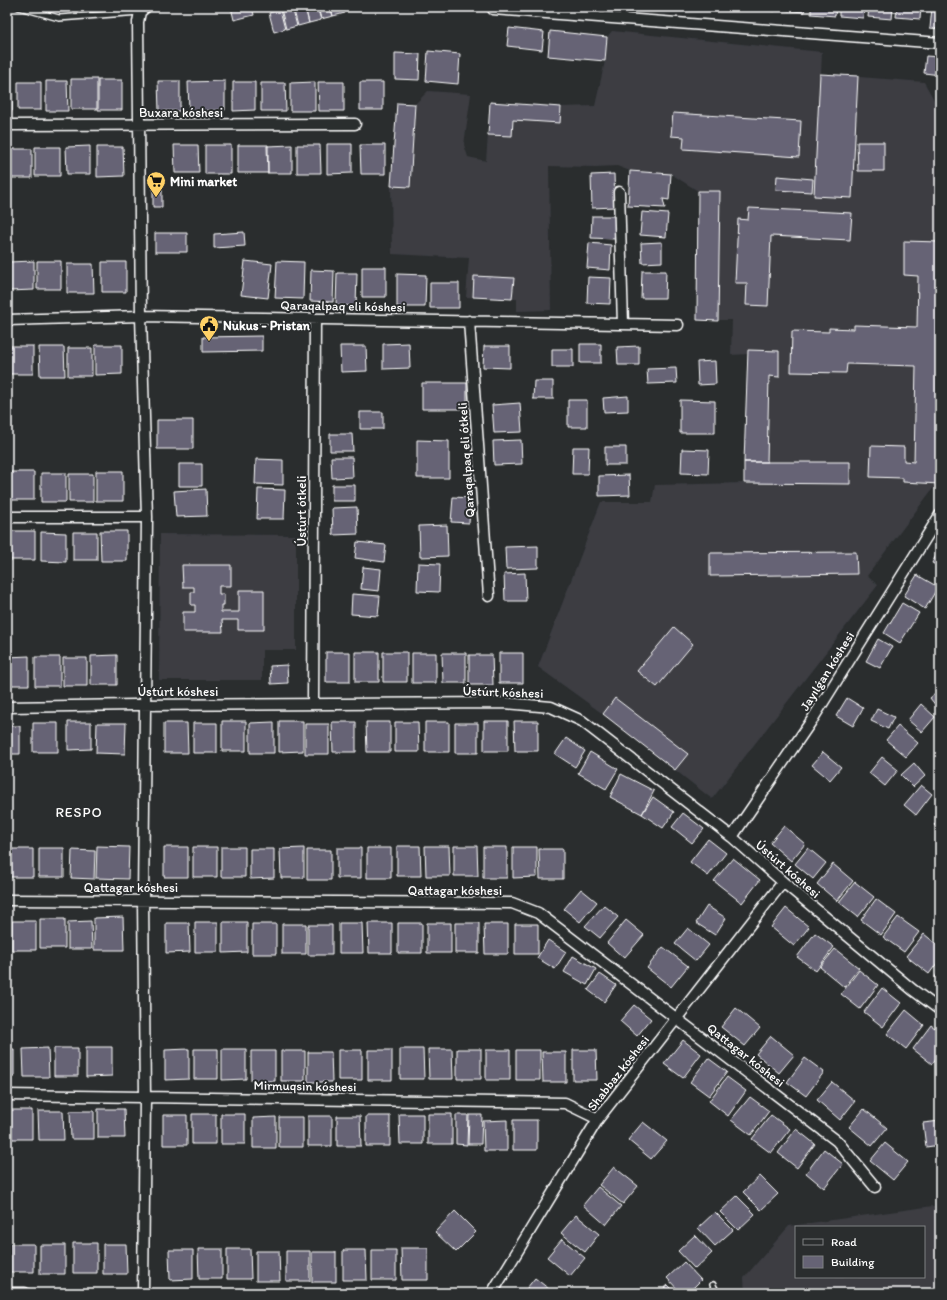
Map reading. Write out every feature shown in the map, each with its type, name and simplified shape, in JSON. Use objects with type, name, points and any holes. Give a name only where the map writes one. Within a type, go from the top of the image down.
[{"type":"street","points":[[493,8],[940,43]]},
{"type":"street","points":[[143,10],[138,22],[141,316],[147,517],[143,900],[145,1097],[143,1293]]},
{"type":"street","name":"Buxara kóshesi","points":[[7,125],[139,126],[355,124]]},
{"type":"street","points":[[619,192],[623,324]]},
{"type":"street","name":"Qaraqalpaq eli kóshesi","points":[[7,320],[141,316],[678,325]]},
{"type":"street","name":"Ústúrt ótkeli","points":[[313,704],[314,319]]},
{"type":"street","name":"Qaraqalpaq eli ótkeli","points":[[469,321],[490,596]]},
{"type":"street","name":"Jayılǵan kóshesi","points":[[732,837],[812,720],[940,515]]},
{"type":"street","points":[[7,517],[147,517]]},
{"type":"street","name":"Ústúrt kóshesi","points":[[7,707],[505,703],[551,707],[582,721],[732,837],[783,882],[913,990],[940,1010]]},
{"type":"street","name":"Shabbaz kóshesi","points":[[492,1293],[598,1119],[783,882]]},
{"type":"street","name":"Qattagar kóshesi","points":[[7,900],[512,903],[538,913],[837,1141],[876,1187]]},
{"type":"street","name":"Mirmuqsin kóshesi","points":[[7,1095],[565,1103],[598,1119]]},
{"type":"street","points":[[7,1293],[25,1293]]},
{"type":"lane","points":[[19,7],[59,18],[143,10]]},
{"type":"lane","points":[[713,1285],[717,1293]]},
{"type":"shaded area","points":[[612,31],[822,52],[821,74],[924,82],[937,105],[940,106],[940,488],[934,487],[867,576],[878,585],[712,799],[675,770],[687,754],[616,698],[603,714],[538,667],[601,502],[652,502],[655,485],[744,483],[748,354],[731,355],[732,320],[697,320],[698,191],[671,174],[630,171],[617,166],[549,166],[551,310],[517,311],[517,299],[466,297],[469,258],[392,254],[391,186],[410,187],[415,104],[428,91],[471,94],[464,145],[468,157],[486,161],[488,135],[512,136],[513,120],[560,123],[561,107],[595,106],[605,61],[607,37]]},
{"type":"shaded area","points":[[160,534],[296,535],[296,650],[262,650],[262,680],[159,680]]},
{"type":"shaded area","points":[[940,1205],[940,1293],[745,1293],[744,1278],[789,1226]]},
{"type":"building","points":[[231,7],[252,7],[254,15],[234,20]]},
{"type":"building","points":[[292,7],[297,26],[286,29],[281,9]]},
{"type":"building","points":[[293,7],[305,7],[309,23],[298,26]]},
{"type":"building","points":[[305,7],[317,7],[321,20],[309,23]]},
{"type":"building","points":[[318,7],[330,7],[333,16],[321,19]]},
{"type":"building","points":[[331,7],[343,7],[345,13],[333,16]]},
{"type":"building","points":[[751,7],[775,7],[775,11],[750,9]]},
{"type":"building","points":[[780,7],[805,7],[804,12],[780,10]]},
{"type":"building","points":[[811,7],[836,7],[835,16],[811,14]]},
{"type":"building","points":[[839,7],[864,7],[863,18],[839,16]]},
{"type":"building","points":[[869,7],[893,7],[892,19],[868,17]]},
{"type":"building","points":[[897,7],[921,7],[920,19],[896,17]]},
{"type":"building","points":[[932,8],[940,9],[940,29],[930,28]]},
{"type":"building","points":[[280,10],[285,29],[274,32],[269,13]]},
{"type":"building","points":[[509,28],[544,32],[542,50],[507,46]]},
{"type":"building","points":[[550,31],[607,37],[605,61],[548,56]]},
{"type":"building","points":[[428,51],[460,54],[458,84],[426,81]]},
{"type":"building","points":[[395,53],[420,54],[419,80],[395,79]]},
{"type":"building","points":[[926,56],[940,57],[940,75],[924,73]]},
{"type":"building","points":[[820,74],[858,76],[852,198],[814,196]]},
{"type":"building","points":[[71,79],[97,79],[97,109],[71,109]]},
{"type":"building","points":[[98,80],[122,80],[122,110],[98,110]]},
{"type":"building","points":[[12,81],[12,111],[7,111],[7,82]]},
{"type":"building","points":[[46,81],[67,81],[68,111],[46,111]]},
{"type":"building","points":[[158,81],[180,81],[180,111],[159,111]]},
{"type":"building","points":[[225,81],[225,110],[189,111],[188,82]]},
{"type":"building","points":[[18,82],[41,82],[41,110],[18,110]]},
{"type":"building","points":[[233,82],[255,82],[255,110],[233,111]]},
{"type":"building","points":[[315,82],[315,111],[290,111],[290,83]]},
{"type":"building","points":[[318,82],[344,82],[344,111],[319,111]]},
{"type":"building","points":[[360,82],[383,82],[383,110],[360,110]]},
{"type":"building","points":[[261,83],[285,83],[286,111],[261,111]]},
{"type":"building","points":[[490,102],[561,107],[560,123],[513,120],[512,136],[488,135]]},
{"type":"building","points":[[397,103],[415,104],[410,187],[391,186]]},
{"type":"building","points":[[673,113],[801,121],[799,157],[683,149],[684,137],[671,136]]},
{"type":"building","points":[[857,142],[884,142],[884,171],[858,171]]},
{"type":"building","points":[[327,144],[352,144],[352,173],[327,174]]},
{"type":"building","points":[[174,145],[198,145],[199,173],[175,173]]},
{"type":"building","points":[[205,145],[231,145],[231,174],[205,174]]},
{"type":"building","points":[[238,145],[268,145],[268,173],[238,173]]},
{"type":"building","points":[[292,145],[292,173],[268,173],[267,146]]},
{"type":"building","points":[[297,145],[320,145],[321,173],[297,173]]},
{"type":"building","points":[[360,145],[385,145],[385,174],[361,174]]},
{"type":"building","points":[[90,146],[90,174],[67,174],[66,147]]},
{"type":"building","points":[[35,147],[60,147],[60,176],[35,176]]},
{"type":"building","points":[[97,147],[123,147],[124,176],[97,177]]},
{"type":"building","points":[[8,149],[32,149],[32,178],[8,178]]},
{"type":"building","points":[[630,171],[671,174],[669,200],[663,199],[665,208],[628,206]]},
{"type":"building","points":[[614,174],[615,207],[592,208],[591,175]]},
{"type":"building","points":[[777,176],[813,179],[812,192],[776,190]]},
{"type":"building","points":[[153,189],[162,189],[162,207],[153,207]]},
{"type":"building","points":[[698,191],[720,191],[718,321],[697,320]]},
{"type":"building","points":[[749,208],[852,213],[850,240],[771,236],[768,306],[746,305],[747,283],[735,283],[738,219],[748,220]]},
{"type":"building","points":[[642,212],[668,214],[666,237],[640,235]]},
{"type":"building","points":[[592,216],[617,216],[616,239],[591,238]]},
{"type":"building","points":[[244,232],[245,246],[214,248],[214,234]]},
{"type":"building","points":[[155,233],[187,233],[187,252],[155,252]]},
{"type":"building","points":[[904,241],[940,242],[940,484],[903,482],[903,478],[870,477],[871,446],[904,447],[904,461],[914,462],[916,366],[847,364],[846,373],[791,372],[792,331],[829,332],[829,328],[854,329],[854,325],[917,327],[918,276],[904,275]]},
{"type":"building","points":[[662,242],[662,262],[642,263],[641,243]]},
{"type":"building","points":[[589,243],[611,245],[610,270],[587,268]]},
{"type":"building","points":[[34,261],[34,290],[9,291],[9,262]]},
{"type":"building","points":[[37,261],[61,261],[61,289],[37,289]]},
{"type":"building","points":[[245,261],[272,264],[268,298],[241,295]]},
{"type":"building","points":[[277,261],[304,262],[303,299],[275,298]]},
{"type":"building","points":[[102,262],[126,262],[126,292],[102,292]]},
{"type":"building","points":[[67,264],[93,264],[94,293],[67,293]]},
{"type":"building","points":[[362,267],[386,267],[386,297],[362,297]]},
{"type":"building","points":[[311,270],[334,271],[333,302],[310,301]]},
{"type":"building","points":[[642,271],[666,271],[665,298],[641,298]]},
{"type":"building","points":[[337,273],[357,273],[356,306],[336,305]]},
{"type":"building","points":[[397,274],[426,275],[425,307],[397,307]]},
{"type":"building","points":[[474,276],[514,278],[512,299],[473,297]]},
{"type":"building","points":[[588,277],[611,278],[610,304],[587,303]]},
{"type":"building","points":[[430,283],[459,283],[459,308],[430,308]]},
{"type":"building","points":[[262,336],[262,351],[203,352],[203,337]]},
{"type":"building","points":[[409,343],[410,368],[383,369],[383,344]]},
{"type":"building","points":[[580,344],[601,344],[601,363],[580,363]]},
{"type":"building","points":[[95,345],[122,345],[122,374],[95,375]]},
{"type":"building","points":[[9,346],[33,346],[33,374],[9,374]]},
{"type":"building","points":[[340,346],[366,346],[367,371],[341,372]]},
{"type":"building","points":[[484,346],[510,346],[510,368],[483,367]]},
{"type":"building","points":[[639,346],[639,365],[618,365],[617,347]]},
{"type":"building","points":[[39,347],[64,347],[65,376],[40,376]]},
{"type":"building","points":[[68,348],[92,348],[92,376],[68,376]]},
{"type":"building","points":[[552,349],[573,349],[573,367],[552,367]]},
{"type":"building","points":[[748,350],[779,351],[779,377],[769,376],[767,462],[744,462]]},
{"type":"building","points":[[715,361],[716,384],[698,385],[697,362]]},
{"type":"building","points":[[676,368],[677,383],[648,384],[647,369]]},
{"type":"building","points":[[534,381],[553,381],[553,399],[533,399]]},
{"type":"building","points":[[422,383],[467,383],[467,409],[422,409]]},
{"type":"building","points":[[628,396],[628,411],[604,412],[603,398]]},
{"type":"building","points":[[568,400],[587,400],[587,427],[568,427]]},
{"type":"building","points":[[680,400],[715,401],[715,433],[680,433]]},
{"type":"building","points":[[520,403],[522,432],[494,433],[492,405]]},
{"type":"building","points":[[360,412],[383,412],[383,429],[360,429]]},
{"type":"building","points":[[157,420],[193,420],[193,449],[157,449]]},
{"type":"building","points":[[330,434],[352,434],[353,451],[330,451]]},
{"type":"building","points":[[417,440],[449,441],[449,478],[417,478]]},
{"type":"building","points":[[521,440],[522,464],[494,465],[493,441]]},
{"type":"building","points":[[573,447],[589,447],[588,474],[572,474]]},
{"type":"building","points":[[605,447],[626,447],[626,465],[605,465]]},
{"type":"building","points":[[682,449],[709,450],[708,474],[681,473]]},
{"type":"building","points":[[331,457],[352,457],[353,477],[332,478]]},
{"type":"building","points":[[256,459],[283,460],[283,485],[255,484]]},
{"type":"building","points":[[744,462],[850,462],[850,484],[744,483]]},
{"type":"building","points":[[179,464],[202,464],[202,486],[179,486]]},
{"type":"building","points":[[96,471],[123,471],[123,501],[96,501]]},
{"type":"building","points":[[10,472],[34,472],[34,500],[10,500]]},
{"type":"building","points":[[41,473],[66,473],[66,502],[41,502]]},
{"type":"building","points":[[69,474],[93,474],[93,502],[69,502]]},
{"type":"building","points":[[629,475],[630,495],[599,496],[599,476]]},
{"type":"building","points":[[332,485],[355,485],[355,501],[332,501]]},
{"type":"building","points":[[206,489],[207,516],[176,517],[174,491]]},
{"type":"building","points":[[258,489],[285,490],[284,519],[257,519]]},
{"type":"building","points":[[453,497],[471,498],[469,523],[451,522]]},
{"type":"building","points":[[357,507],[358,534],[333,535],[332,508]]},
{"type":"building","points":[[447,525],[448,556],[420,557],[419,526]]},
{"type":"building","points":[[10,531],[35,531],[35,560],[10,560]]},
{"type":"building","points":[[100,531],[127,531],[127,561],[101,561]]},
{"type":"building","points":[[41,532],[66,533],[66,562],[41,561]]},
{"type":"building","points":[[73,532],[97,532],[97,560],[73,560]]},
{"type":"building","points":[[357,542],[386,545],[384,562],[355,558]]},
{"type":"building","points":[[538,546],[538,568],[506,569],[505,547]]},
{"type":"building","points":[[940,548],[940,567],[932,563]]},
{"type":"building","points":[[856,552],[857,574],[710,576],[710,553]]},
{"type":"building","points":[[418,563],[440,564],[439,592],[417,591]]},
{"type":"building","points":[[182,565],[231,565],[231,586],[219,586],[219,594],[224,594],[224,605],[221,605],[221,612],[239,612],[239,590],[264,590],[264,630],[238,630],[238,620],[222,620],[223,632],[183,632],[183,612],[195,612],[195,605],[191,605],[191,592],[194,592],[194,587],[183,587]]},
{"type":"building","points":[[363,567],[381,569],[379,591],[361,589]]},
{"type":"building","points":[[525,573],[526,601],[505,601],[504,574]]},
{"type":"building","points":[[917,575],[938,587],[925,609],[904,596]]},
{"type":"building","points":[[352,594],[380,596],[378,616],[351,614]]},
{"type":"building","points":[[902,603],[919,613],[900,643],[884,633]]},
{"type":"building","points":[[674,627],[693,644],[657,687],[637,671]]},
{"type":"building","points":[[878,639],[892,647],[880,668],[866,661]]},
{"type":"building","points":[[326,652],[350,652],[350,682],[326,682]]},
{"type":"building","points":[[355,652],[379,652],[379,682],[355,682]]},
{"type":"building","points":[[383,652],[407,652],[407,682],[383,682]]},
{"type":"building","points":[[412,653],[436,653],[436,683],[412,683]]},
{"type":"building","points":[[442,653],[466,653],[466,683],[443,683]]},
{"type":"building","points":[[499,653],[523,653],[523,683],[499,683]]},
{"type":"building","points":[[117,655],[117,685],[91,685],[91,656]]},
{"type":"building","points":[[469,655],[492,655],[493,685],[469,685]]},
{"type":"building","points":[[29,656],[29,685],[7,685],[7,657]]},
{"type":"building","points":[[35,657],[60,657],[60,686],[35,686]]},
{"type":"building","points":[[63,658],[87,658],[87,686],[63,686]]},
{"type":"building","points":[[287,665],[288,683],[271,684],[270,666]]},
{"type":"building","points":[[940,690],[940,711],[930,698]]},
{"type":"building","points":[[615,698],[688,754],[675,770],[603,714]]},
{"type":"building","points":[[847,698],[863,708],[853,726],[836,716]]},
{"type":"building","points":[[921,704],[935,717],[922,732],[908,720]]},
{"type":"building","points":[[877,709],[894,717],[888,729],[871,721]]},
{"type":"building","points":[[222,721],[246,721],[246,751],[222,751]]},
{"type":"building","points":[[279,721],[303,721],[303,751],[279,752]]},
{"type":"building","points":[[484,721],[508,721],[508,751],[484,751]]},
{"type":"building","points":[[514,721],[538,721],[538,751],[515,751]]},
{"type":"building","points":[[68,722],[91,722],[91,749],[68,750]]},
{"type":"building","points":[[274,722],[274,753],[250,753],[250,723]]},
{"type":"building","points":[[332,722],[356,722],[356,752],[333,752]]},
{"type":"building","points":[[366,722],[390,722],[390,752],[367,752]]},
{"type":"building","points":[[395,722],[418,722],[419,752],[395,752]]},
{"type":"building","points":[[425,722],[449,722],[449,752],[425,752]]},
{"type":"building","points":[[33,723],[58,723],[58,752],[33,752]]},
{"type":"building","points":[[97,723],[126,723],[125,754],[96,753]]},
{"type":"building","points":[[164,723],[187,723],[188,753],[164,753]]},
{"type":"building","points":[[193,723],[217,723],[217,753],[193,753]]},
{"type":"building","points":[[455,723],[478,723],[478,753],[455,753]]},
{"type":"building","points":[[305,724],[329,724],[329,754],[305,754]]},
{"type":"building","points":[[7,726],[20,726],[20,754],[7,754]]},
{"type":"building","points":[[898,726],[918,743],[906,757],[886,740]]},
{"type":"building","points":[[566,738],[585,751],[575,767],[555,754]]},
{"type":"building","points":[[590,752],[618,769],[606,789],[578,773]]},
{"type":"building","points":[[823,752],[841,767],[830,780],[812,765]]},
{"type":"building","points":[[882,757],[898,770],[885,786],[869,773]]},
{"type":"building","points":[[914,763],[925,776],[913,787],[901,775]]},
{"type":"building","points":[[621,774],[654,791],[642,814],[610,797]]},
{"type":"building","points":[[921,785],[932,794],[916,815],[904,805]]},
{"type":"building","points":[[653,797],[674,812],[663,828],[642,814]]},
{"type":"building","points":[[683,813],[704,829],[692,843],[672,827]]},
{"type":"building","points":[[940,817],[940,829],[934,825]]},
{"type":"building","points":[[784,826],[805,844],[791,861],[770,843]]},
{"type":"building","points":[[708,839],[726,853],[708,876],[690,862]]},
{"type":"building","points":[[97,846],[129,847],[128,879],[96,878]]},
{"type":"building","points":[[397,846],[420,846],[421,876],[397,876]]},
{"type":"building","points":[[425,846],[449,846],[450,876],[426,876]]},
{"type":"building","points":[[454,846],[477,846],[478,876],[454,876]]},
{"type":"building","points":[[164,847],[188,847],[188,877],[164,877]]},
{"type":"building","points":[[193,847],[217,847],[217,877],[193,877]]},
{"type":"building","points":[[221,847],[245,847],[245,877],[221,877]]},
{"type":"building","points":[[483,847],[507,847],[507,878],[483,878]]},
{"type":"building","points":[[513,847],[537,847],[537,877],[513,878]]},
{"type":"building","points":[[39,848],[64,848],[64,877],[39,877]]},
{"type":"building","points":[[304,848],[304,878],[281,878],[280,849]]},
{"type":"building","points":[[337,848],[361,848],[361,878],[337,878]]},
{"type":"building","points":[[367,848],[391,848],[391,878],[367,878]]},
{"type":"building","points":[[808,848],[826,863],[813,879],[795,864]]},
{"type":"building","points":[[9,849],[33,849],[33,877],[9,877]]},
{"type":"building","points":[[250,849],[274,849],[274,878],[250,879]]},
{"type":"building","points":[[539,849],[563,849],[563,879],[540,879]]},
{"type":"building","points":[[72,850],[95,851],[94,879],[71,878]]},
{"type":"building","points":[[307,850],[331,850],[331,880],[307,880]]},
{"type":"building","points":[[733,858],[760,880],[742,903],[714,881]]},
{"type":"building","points":[[833,864],[853,881],[837,901],[817,884]]},
{"type":"building","points":[[855,882],[874,897],[858,917],[839,902]]},
{"type":"building","points":[[581,889],[597,902],[580,922],[564,909]]},
{"type":"building","points":[[876,899],[896,914],[881,935],[861,920]]},
{"type":"building","points":[[604,905],[618,917],[600,938],[585,926]]},
{"type":"building","points":[[707,906],[726,918],[715,935],[696,923]]},
{"type":"building","points":[[786,908],[809,927],[794,946],[771,927]]},
{"type":"building","points":[[123,917],[124,950],[94,950],[94,918]]},
{"type":"building","points":[[898,917],[919,932],[904,952],[883,937]]},
{"type":"building","points":[[40,919],[65,919],[65,948],[40,948]]},
{"type":"building","points":[[626,920],[644,935],[624,958],[607,943]]},
{"type":"building","points":[[12,921],[36,921],[36,950],[12,950]]},
{"type":"building","points":[[91,921],[92,949],[68,949],[68,922]]},
{"type":"building","points":[[195,922],[218,922],[218,952],[195,952]]},
{"type":"building","points":[[223,922],[247,922],[247,952],[223,953]]},
{"type":"building","points":[[166,923],[189,923],[190,952],[166,953]]},
{"type":"building","points":[[339,923],[362,923],[363,953],[339,953]]},
{"type":"building","points":[[368,923],[392,923],[392,953],[369,953]]},
{"type":"building","points":[[398,923],[422,923],[422,953],[398,953]]},
{"type":"building","points":[[427,923],[451,923],[451,953],[427,953]]},
{"type":"building","points":[[455,923],[479,923],[479,953],[455,953]]},
{"type":"building","points":[[252,924],[276,924],[276,954],[252,954]]},
{"type":"building","points":[[282,924],[306,924],[306,954],[282,954]]},
{"type":"building","points":[[484,924],[508,924],[508,954],[485,954]]},
{"type":"building","points":[[515,924],[538,924],[538,954],[515,954]]},
{"type":"building","points":[[308,925],[332,925],[332,955],[308,955]]},
{"type":"building","points":[[688,928],[709,945],[696,961],[675,944]]},
{"type":"building","points":[[815,933],[834,947],[816,971],[797,957]]},
{"type":"building","points":[[924,934],[940,947],[940,959],[929,974],[906,956]]},
{"type":"building","points":[[548,940],[566,952],[555,969],[537,958]]},
{"type":"building","points":[[663,947],[688,966],[671,987],[647,968]]},
{"type":"building","points":[[835,949],[859,968],[844,987],[820,967]]},
{"type":"building","points":[[573,956],[596,969],[587,985],[564,972]]},
{"type":"building","points":[[859,970],[878,985],[860,1009],[841,994]]},
{"type":"building","points":[[940,970],[940,981],[935,977]]},
{"type":"building","points":[[600,974],[616,985],[604,1002],[588,990]]},
{"type":"building","points":[[882,988],[901,1003],[883,1027],[864,1012]]},
{"type":"building","points":[[634,1005],[651,1019],[637,1036],[620,1021]]},
{"type":"building","points":[[736,1008],[760,1028],[745,1046],[721,1027]]},
{"type":"building","points":[[906,1010],[924,1025],[906,1049],[887,1034]]},
{"type":"building","points":[[931,1025],[940,1032],[940,1053],[932,1064],[913,1049]]},
{"type":"building","points":[[771,1036],[794,1055],[779,1073],[756,1054]]},
{"type":"building","points":[[683,1040],[701,1054],[683,1078],[664,1064]]},
{"type":"building","points":[[86,1047],[112,1047],[112,1076],[86,1077]]},
{"type":"building","points":[[48,1048],[49,1077],[24,1077],[23,1049]]},
{"type":"building","points":[[54,1048],[78,1048],[78,1076],[54,1076]]},
{"type":"building","points":[[7,1049],[14,1049],[14,1077],[7,1077]]},
{"type":"building","points":[[189,1049],[189,1079],[165,1080],[165,1050]]},
{"type":"building","points":[[194,1049],[218,1049],[218,1079],[194,1079]]},
{"type":"building","points":[[222,1049],[246,1049],[246,1079],[222,1080]]},
{"type":"building","points":[[400,1049],[423,1049],[424,1079],[400,1079]]},
{"type":"building","points":[[428,1049],[452,1049],[453,1079],[429,1079]]},
{"type":"building","points":[[457,1049],[481,1049],[481,1079],[457,1079]]},
{"type":"building","points":[[338,1050],[362,1050],[362,1080],[338,1080]]},
{"type":"building","points":[[368,1050],[392,1050],[392,1080],[368,1080]]},
{"type":"building","points":[[486,1050],[510,1050],[510,1080],[486,1080]]},
{"type":"building","points":[[516,1050],[540,1050],[540,1080],[516,1080]]},
{"type":"building","points":[[573,1050],[596,1050],[597,1080],[573,1080]]},
{"type":"building","points":[[251,1051],[275,1051],[275,1081],[251,1081]]},
{"type":"building","points":[[281,1051],[305,1051],[305,1081],[281,1081]]},
{"type":"building","points":[[308,1052],[331,1052],[332,1082],[308,1082]]},
{"type":"building","points":[[542,1052],[566,1052],[566,1082],[543,1082]]},
{"type":"building","points":[[708,1058],[727,1072],[709,1096],[690,1082]]},
{"type":"building","points":[[805,1058],[824,1072],[806,1096],[787,1082]]},
{"type":"building","points":[[727,1077],[746,1091],[728,1116],[709,1101]]},
{"type":"building","points":[[832,1082],[855,1101],[840,1120],[817,1100]]},
{"type":"building","points":[[750,1097],[769,1111],[751,1135],[731,1120]]},
{"type":"building","points":[[98,1109],[124,1109],[125,1138],[98,1138]]},
{"type":"building","points":[[864,1109],[887,1128],[872,1146],[849,1127]]},
{"type":"building","points":[[8,1110],[32,1110],[32,1139],[8,1139]]},
{"type":"building","points":[[38,1111],[63,1111],[64,1140],[39,1140]]},
{"type":"building","points":[[70,1111],[94,1111],[94,1139],[71,1139]]},
{"type":"building","points":[[192,1114],[216,1114],[216,1144],[192,1144]]},
{"type":"building","points":[[221,1114],[245,1114],[245,1144],[221,1144]]},
{"type":"building","points":[[399,1114],[423,1114],[423,1144],[400,1144]]},
{"type":"building","points":[[428,1114],[452,1114],[452,1144],[428,1144]]},
{"type":"building","points":[[163,1115],[187,1115],[187,1145],[163,1145]]},
{"type":"building","points":[[456,1115],[468,1115],[467,1145],[456,1144]]},
{"type":"building","points":[[469,1115],[482,1115],[481,1144],[468,1144]]},
{"type":"building","points":[[771,1115],[790,1129],[771,1153],[752,1139]]},
{"type":"building","points":[[308,1116],[332,1116],[332,1146],[308,1146]]},
{"type":"building","points":[[337,1116],[360,1116],[361,1146],[337,1146]]},
{"type":"building","points":[[366,1116],[390,1116],[390,1146],[366,1146]]},
{"type":"building","points":[[276,1117],[276,1148],[253,1148],[253,1118]]},
{"type":"building","points":[[279,1117],[303,1117],[303,1147],[279,1147]]},
{"type":"building","points":[[507,1120],[507,1151],[484,1151],[483,1121]]},
{"type":"building","points":[[513,1120],[537,1120],[537,1150],[513,1150]]},
{"type":"building","points":[[940,1121],[940,1145],[926,1147],[923,1123]]},
{"type":"building","points":[[643,1122],[667,1141],[651,1159],[628,1140]]},
{"type":"building","points":[[796,1129],[815,1144],[797,1168],[778,1153]]},
{"type":"building","points":[[885,1143],[908,1162],[893,1180],[870,1161]]},
{"type":"building","points":[[824,1149],[843,1164],[824,1188],[806,1173]]},
{"type":"building","points":[[614,1167],[638,1186],[623,1204],[599,1185]]},
{"type":"building","points":[[760,1176],[778,1194],[761,1210],[743,1192]]},
{"type":"building","points":[[598,1187],[621,1206],[606,1225],[583,1205]]},
{"type":"building","points":[[737,1196],[755,1214],[738,1230],[720,1212]]},
{"type":"building","points":[[455,1211],[476,1232],[456,1252],[435,1232]]},
{"type":"building","points":[[715,1212],[733,1230],[715,1246],[698,1228]]},
{"type":"building","points":[[576,1215],[599,1234],[585,1252],[561,1233]]},
{"type":"building","points":[[695,1235],[712,1253],[695,1269],[678,1251]]},
{"type":"building","points":[[562,1239],[585,1258],[570,1276],[547,1257]]},
{"type":"building","points":[[73,1243],[97,1243],[97,1273],[73,1273]]},
{"type":"building","points":[[10,1244],[34,1244],[34,1272],[10,1272]]},
{"type":"building","points":[[103,1244],[126,1244],[127,1274],[103,1274]]},
{"type":"building","points":[[40,1245],[65,1245],[65,1274],[40,1274]]},
{"type":"building","points":[[401,1248],[428,1248],[428,1280],[402,1280]]},
{"type":"building","points":[[198,1249],[222,1249],[222,1279],[199,1279]]},
{"type":"building","points":[[227,1249],[250,1249],[251,1279],[227,1279]]},
{"type":"building","points":[[169,1250],[193,1250],[193,1279],[170,1280]]},
{"type":"building","points":[[343,1250],[366,1250],[367,1280],[343,1280]]},
{"type":"building","points":[[372,1250],[396,1250],[396,1280],[372,1280]]},
{"type":"building","points":[[256,1251],[279,1251],[280,1281],[256,1281]]},
{"type":"building","points":[[286,1251],[310,1251],[310,1281],[286,1281]]},
{"type":"building","points":[[312,1252],[336,1252],[336,1282],[312,1282]]},
{"type":"building","points":[[684,1262],[701,1280],[688,1293],[681,1293],[667,1278]]},
{"type":"building","points":[[535,1278],[554,1293],[523,1293]]},
{"type":"building","points":[[668,1285],[676,1293],[659,1293]]},
{"type":"place","name":"Mini market","points":[[156,198]]},
{"type":"place","name":"Nukus - Pristan","points":[[209,342]]},
{"type":"district","name":"RESPO","points":[[79,812]]}]
